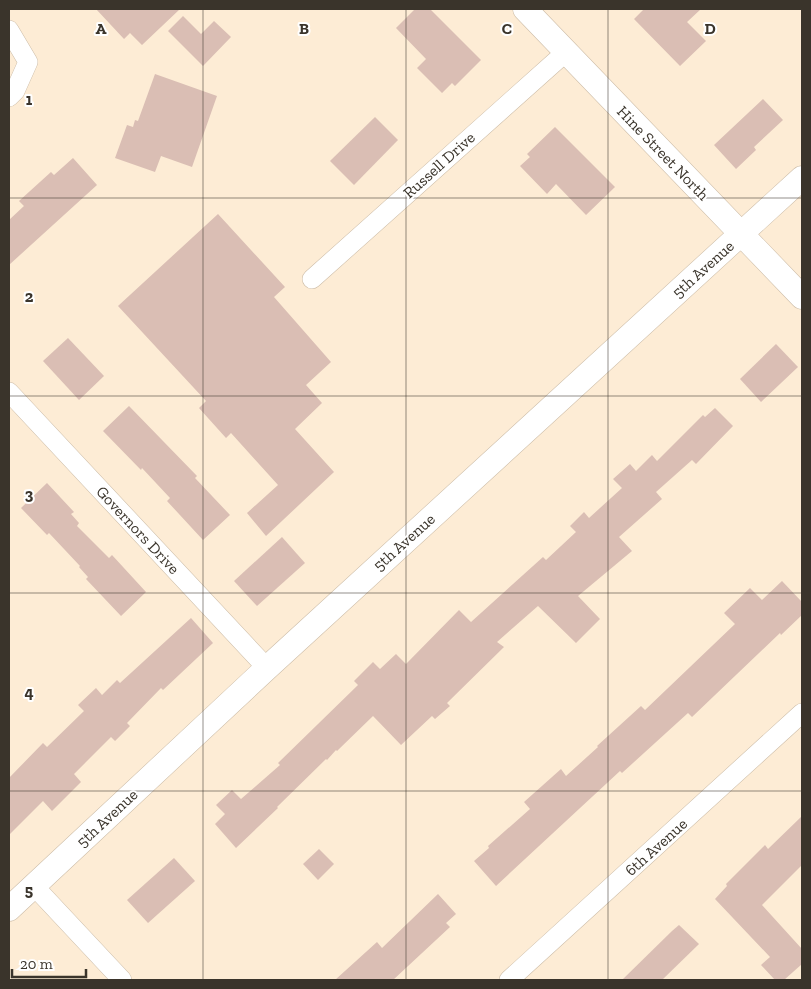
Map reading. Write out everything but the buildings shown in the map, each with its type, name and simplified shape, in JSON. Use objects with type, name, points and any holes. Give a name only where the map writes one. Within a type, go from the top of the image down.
[{"type":"street","name":"Hine Street North","points":[[525,9],[802,297]]},
{"type":"street","points":[[9,30],[28,62],[15,91],[9,97]]},
{"type":"street","name":"Russell Drive","points":[[312,279],[566,52]]},
{"type":"street","name":"5th Avenue","points":[[9,909],[267,668],[802,178]]},
{"type":"street","name":"Governors Drive","points":[[9,392],[267,668]]},
{"type":"street","name":"6th Avenue","points":[[509,980],[802,713]]},
{"type":"street","points":[[34,886],[122,980]]}]
